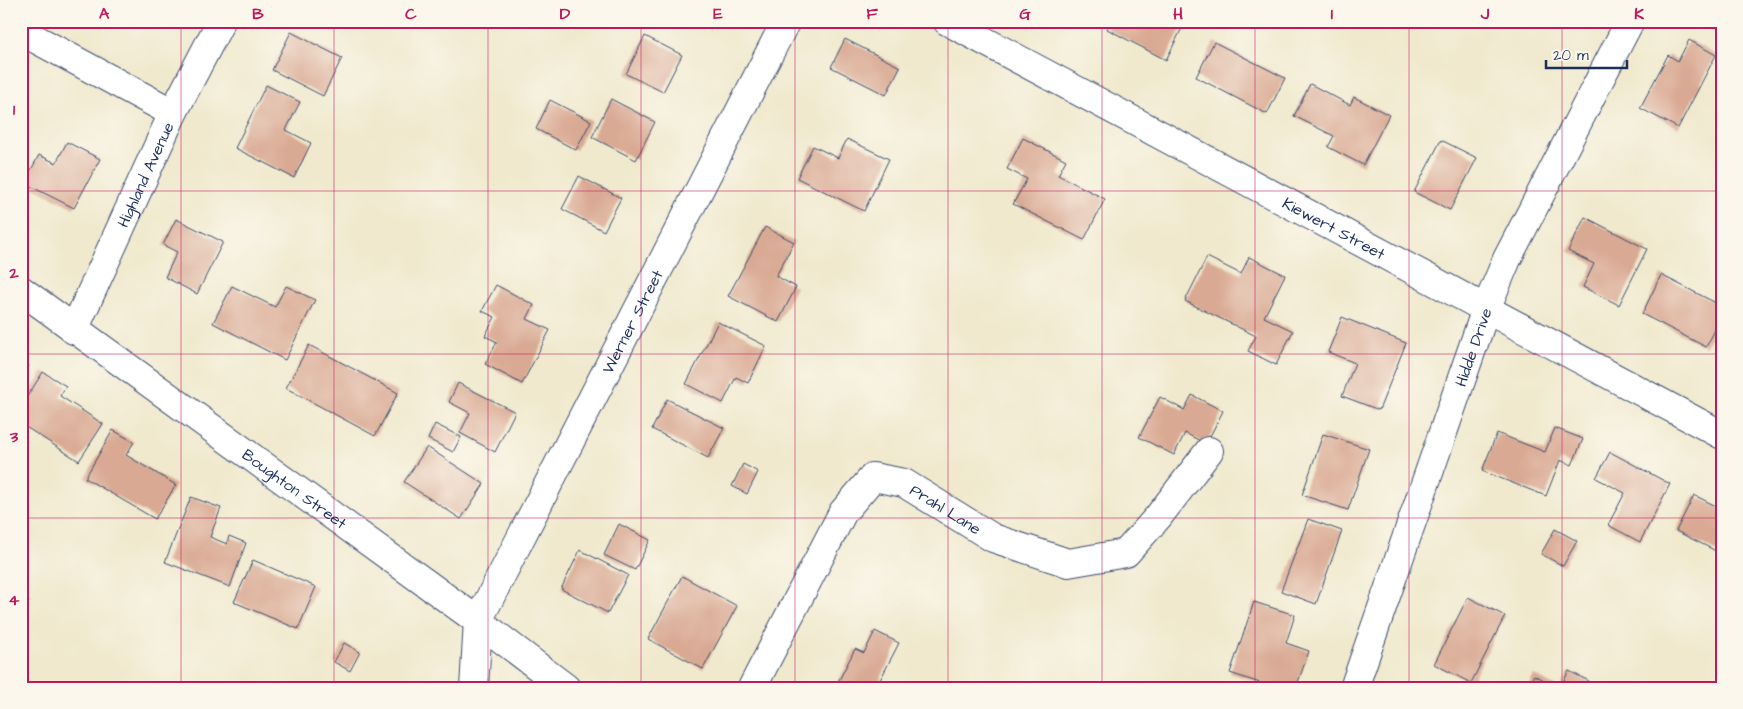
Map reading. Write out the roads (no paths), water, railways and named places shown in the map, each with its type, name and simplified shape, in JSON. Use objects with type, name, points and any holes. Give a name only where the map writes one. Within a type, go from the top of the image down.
[{"type":"street","name":"Highland Avenue","points":[[74,330],[173,113],[221,21]]},
{"type":"street","name":"Werner Street","points":[[478,621],[786,21]]},
{"type":"street","name":"Kiewert Street","points":[[947,21],[1722,435]]},
{"type":"street","name":"Hidde Drive","points":[[1354,688],[1486,309],[1508,259],[1630,21]]},
{"type":"street","points":[[21,31],[173,113]]},
{"type":"street","name":"Boughton Street","points":[[21,290],[478,621],[566,688]]},
{"type":"street","name":"Prahl Lane","points":[[752,688],[843,512],[873,477],[904,483],[993,538],[1068,563],[1126,553],[1158,517],[1210,451]]},
{"type":"street","points":[[474,688],[478,621]]}]
